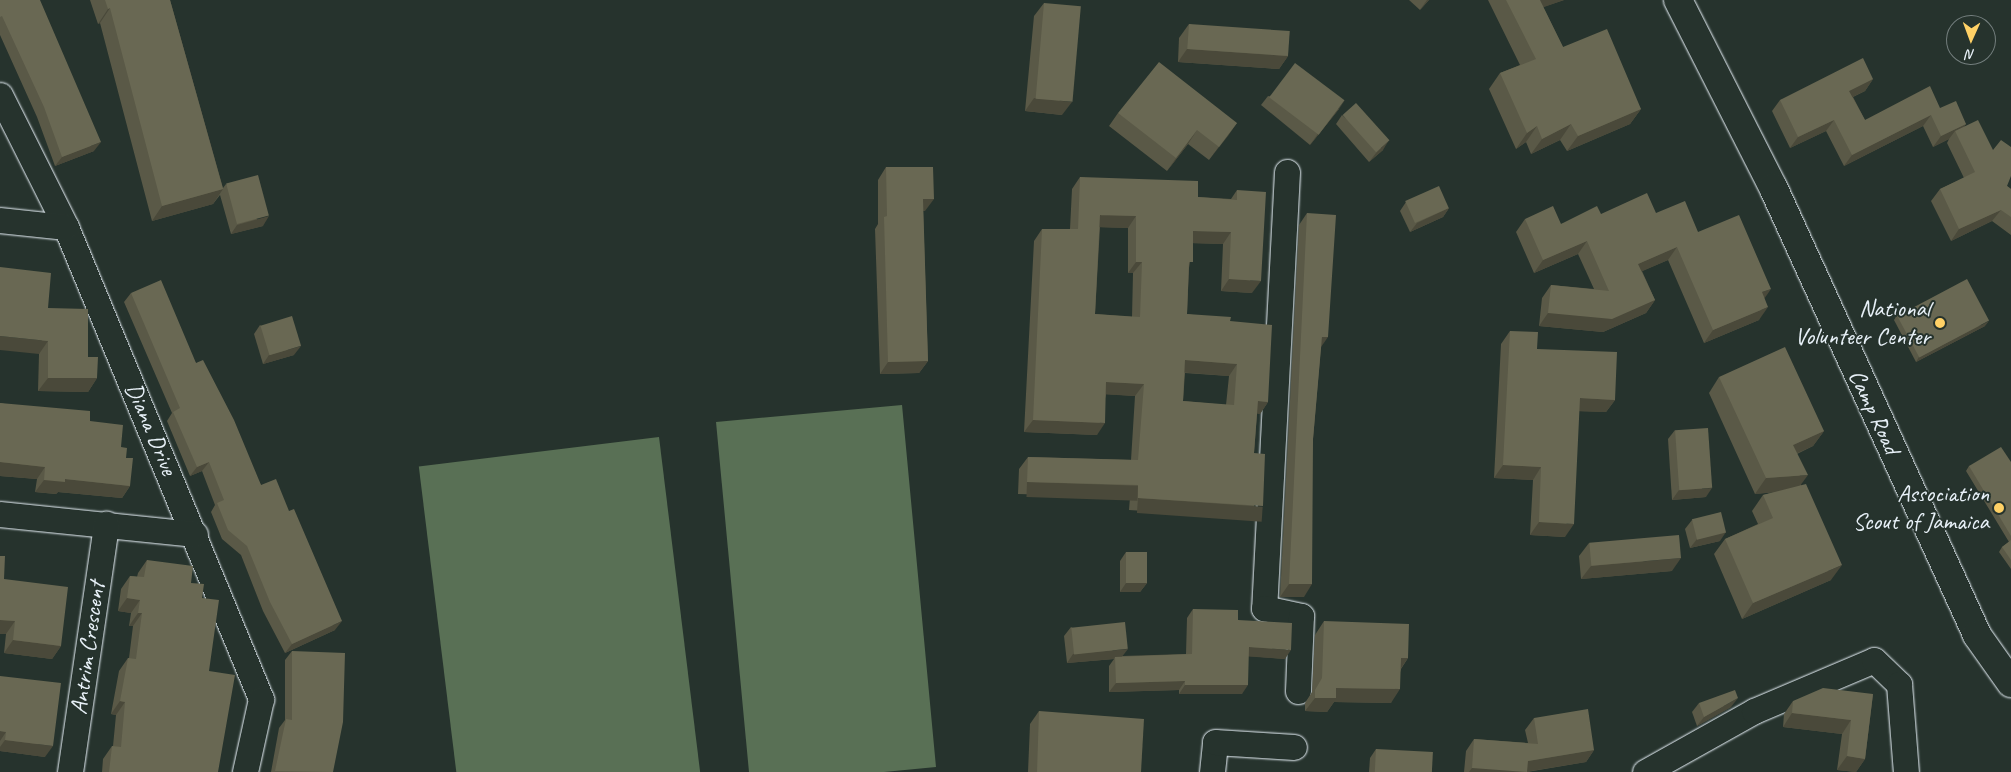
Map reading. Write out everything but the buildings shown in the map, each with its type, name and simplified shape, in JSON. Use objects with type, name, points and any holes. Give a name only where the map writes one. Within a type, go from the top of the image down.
[{"type":"main road","name":"Camp Road","points":[[1678,1],[1772,187],[1977,635],[2011,683]]},
{"type":"street","name":"Diana Drive","points":[[0,95],[66,227],[195,534],[261,699],[246,772]]},
{"type":"street","points":[[1286,172],[1264,608],[1301,616],[1298,691]]},
{"type":"street","points":[[0,220],[66,227]]},
{"type":"street","points":[[0,514],[195,534]]},
{"type":"street","name":"Antrim Crescent","points":[[70,772],[106,524]]},
{"type":"street","points":[[1645,772],[1754,710],[1874,660],[1899,684],[1906,772]]},
{"type":"street","points":[[1212,772],[1215,742],[1294,747]]},
{"type":"green space","points":[[902,405],[936,767],[884,772],[749,772],[716,422]]},
{"type":"green space","points":[[659,437],[700,772],[456,772],[419,466]]},
{"type":"place","name":"National Volunteer Center","points":[[1940,323]]},
{"type":"place","name":"Association Scout of Jamaica","points":[[1999,508]]}]
